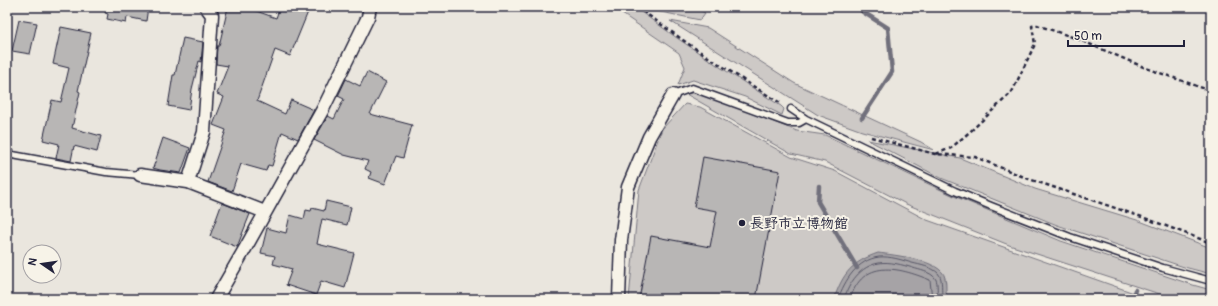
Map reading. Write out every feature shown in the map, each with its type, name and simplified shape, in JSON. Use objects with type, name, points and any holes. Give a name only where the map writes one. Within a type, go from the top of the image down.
[{"type":"street","points":[[188,182],[204,132],[212,15],[206,7]]},
{"type":"street","points":[[216,299],[323,109],[368,16],[370,7]]},
{"type":"street","points":[[618,299],[621,240],[628,187],[649,137],[673,95]]},
{"type":"street","points":[[140,175],[188,182],[265,212]]},
{"type":"lane","points":[[673,95],[692,88],[788,123],[799,123],[806,119]]},
{"type":"lane","points":[[791,109],[806,119],[955,191],[998,209],[1070,237],[1163,268],[1211,281]]},
{"type":"lane","points":[[7,154],[106,172],[140,175]]},
{"type":"path","points":[[637,7],[687,44],[791,109]]},
{"type":"path","points":[[935,154],[951,148],[973,130],[1012,92],[1035,44],[1032,26],[1037,25],[1075,38],[1146,68],[1211,91]]},
{"type":"path","points":[[869,136],[935,154],[975,157],[1015,172],[1029,179],[1142,217],[1211,243]]},
{"type":"shaded area","points":[[612,7],[634,7],[720,67],[781,106],[784,109],[782,115],[745,97],[693,80],[678,85],[685,67],[679,53]]},
{"type":"shaded area","points":[[651,7],[694,7],[705,13],[700,20],[656,11]]},
{"type":"shaded area","points":[[670,21],[708,28],[794,83],[921,142],[934,150],[862,131],[818,115]]},
{"type":"shaded area","points":[[696,92],[797,131],[825,135],[954,196],[1061,241],[1211,290],[1211,299],[1175,299],[1009,245],[906,204],[825,162],[791,154],[686,94]]},
{"type":"shaded area","points":[[685,104],[700,107],[791,157],[835,171],[927,220],[1151,299],[629,299],[639,190],[662,129]]},
{"type":"shaded area","points":[[868,140],[960,158],[1035,189],[1137,220],[1211,248],[1211,274],[1184,267],[1057,225],[941,178]]},
{"type":"water","points":[[878,253],[916,260],[936,267],[942,272],[945,278],[947,299],[834,299],[845,275],[861,260]]},
{"type":"building","points":[[106,7],[148,7],[146,21],[127,17],[126,23],[107,19],[108,14],[105,13]]},
{"type":"building","points":[[228,7],[245,7],[276,18],[280,7],[310,7],[290,56],[275,50],[257,101],[285,114],[291,100],[314,110],[298,139],[282,132],[272,166],[268,165],[266,171],[241,164],[232,191],[208,182],[226,130],[213,125],[224,97],[217,94],[228,66],[216,64],[217,46],[219,46]]},
{"type":"building","points":[[19,20],[37,23],[30,54],[12,51]]},
{"type":"building","points":[[61,27],[91,33],[78,91],[80,92],[72,128],[101,136],[97,152],[74,146],[71,161],[56,158],[59,144],[43,140],[52,100],[61,102],[69,68],[53,64]]},
{"type":"building","points":[[183,38],[203,42],[201,62],[199,61],[192,89],[189,110],[168,106],[173,75],[175,75]]},
{"type":"building","points":[[367,72],[386,82],[370,114],[412,125],[403,158],[396,156],[385,184],[369,178],[371,172],[365,169],[368,161],[344,155],[314,140],[328,116],[334,119],[344,99],[338,96],[346,79],[360,86]]},
{"type":"building","points":[[163,138],[190,148],[181,173],[153,168]]},
{"type":"building","name":"長野市立博物館","points":[[703,157],[780,171],[756,299],[639,299],[651,236],[710,247],[717,211],[694,207]]},
{"type":"building","points":[[326,201],[351,207],[347,225],[322,219],[317,244],[354,253],[345,288],[321,281],[316,295],[286,285],[292,269],[273,264],[275,256],[261,253],[267,228],[286,233],[290,215],[304,219],[306,210],[311,211],[312,208],[324,211]]},
{"type":"building","points":[[222,203],[250,214],[237,247],[210,236]]},
{"type":"waterway","points":[[859,7],[863,12],[888,28],[892,72],[862,118]]},
{"type":"waterway","points":[[819,186],[818,202],[857,268]]},
{"type":"waterway","points":[[1132,299],[1135,290]]},
{"type":"place","name":"長野市立博物館","points":[[742,223]]}]
